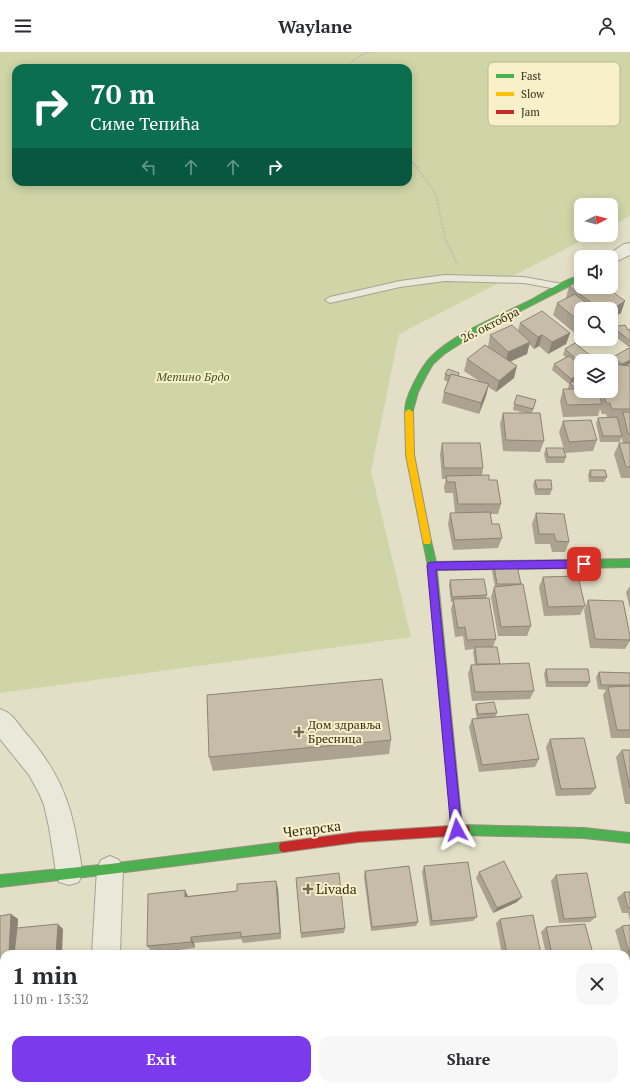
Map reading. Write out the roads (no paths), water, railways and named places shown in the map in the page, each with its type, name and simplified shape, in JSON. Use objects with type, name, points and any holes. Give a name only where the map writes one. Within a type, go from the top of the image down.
[{"type":"street","points":[[618,255],[630,248]]},
{"type":"street","name":"26. октобра","points":[[457,830],[432,566],[410,455],[409,406],[428,365],[434,358],[459,340],[574,281]]},
{"type":"street","points":[[432,566],[630,563]]},
{"type":"street","points":[[0,720],[33,760],[48,784],[56,804],[62,827],[69,872]]},
{"type":"street","name":"Чегарска","points":[[0,881],[69,872],[110,869],[358,837],[457,830],[584,833],[630,838]]},
{"type":"street","points":[[106,950],[110,869]]},
{"type":"lane","points":[[330,300],[418,281],[445,278],[524,280],[562,288]]},
{"type":"place","name":"Дом здравља Бресница","points":[[299,732]]},
{"type":"place","name":"Livada","points":[[308,889]]},
{"type":"park label","name":"Метино Брдо","points":[[193,377]]}]
